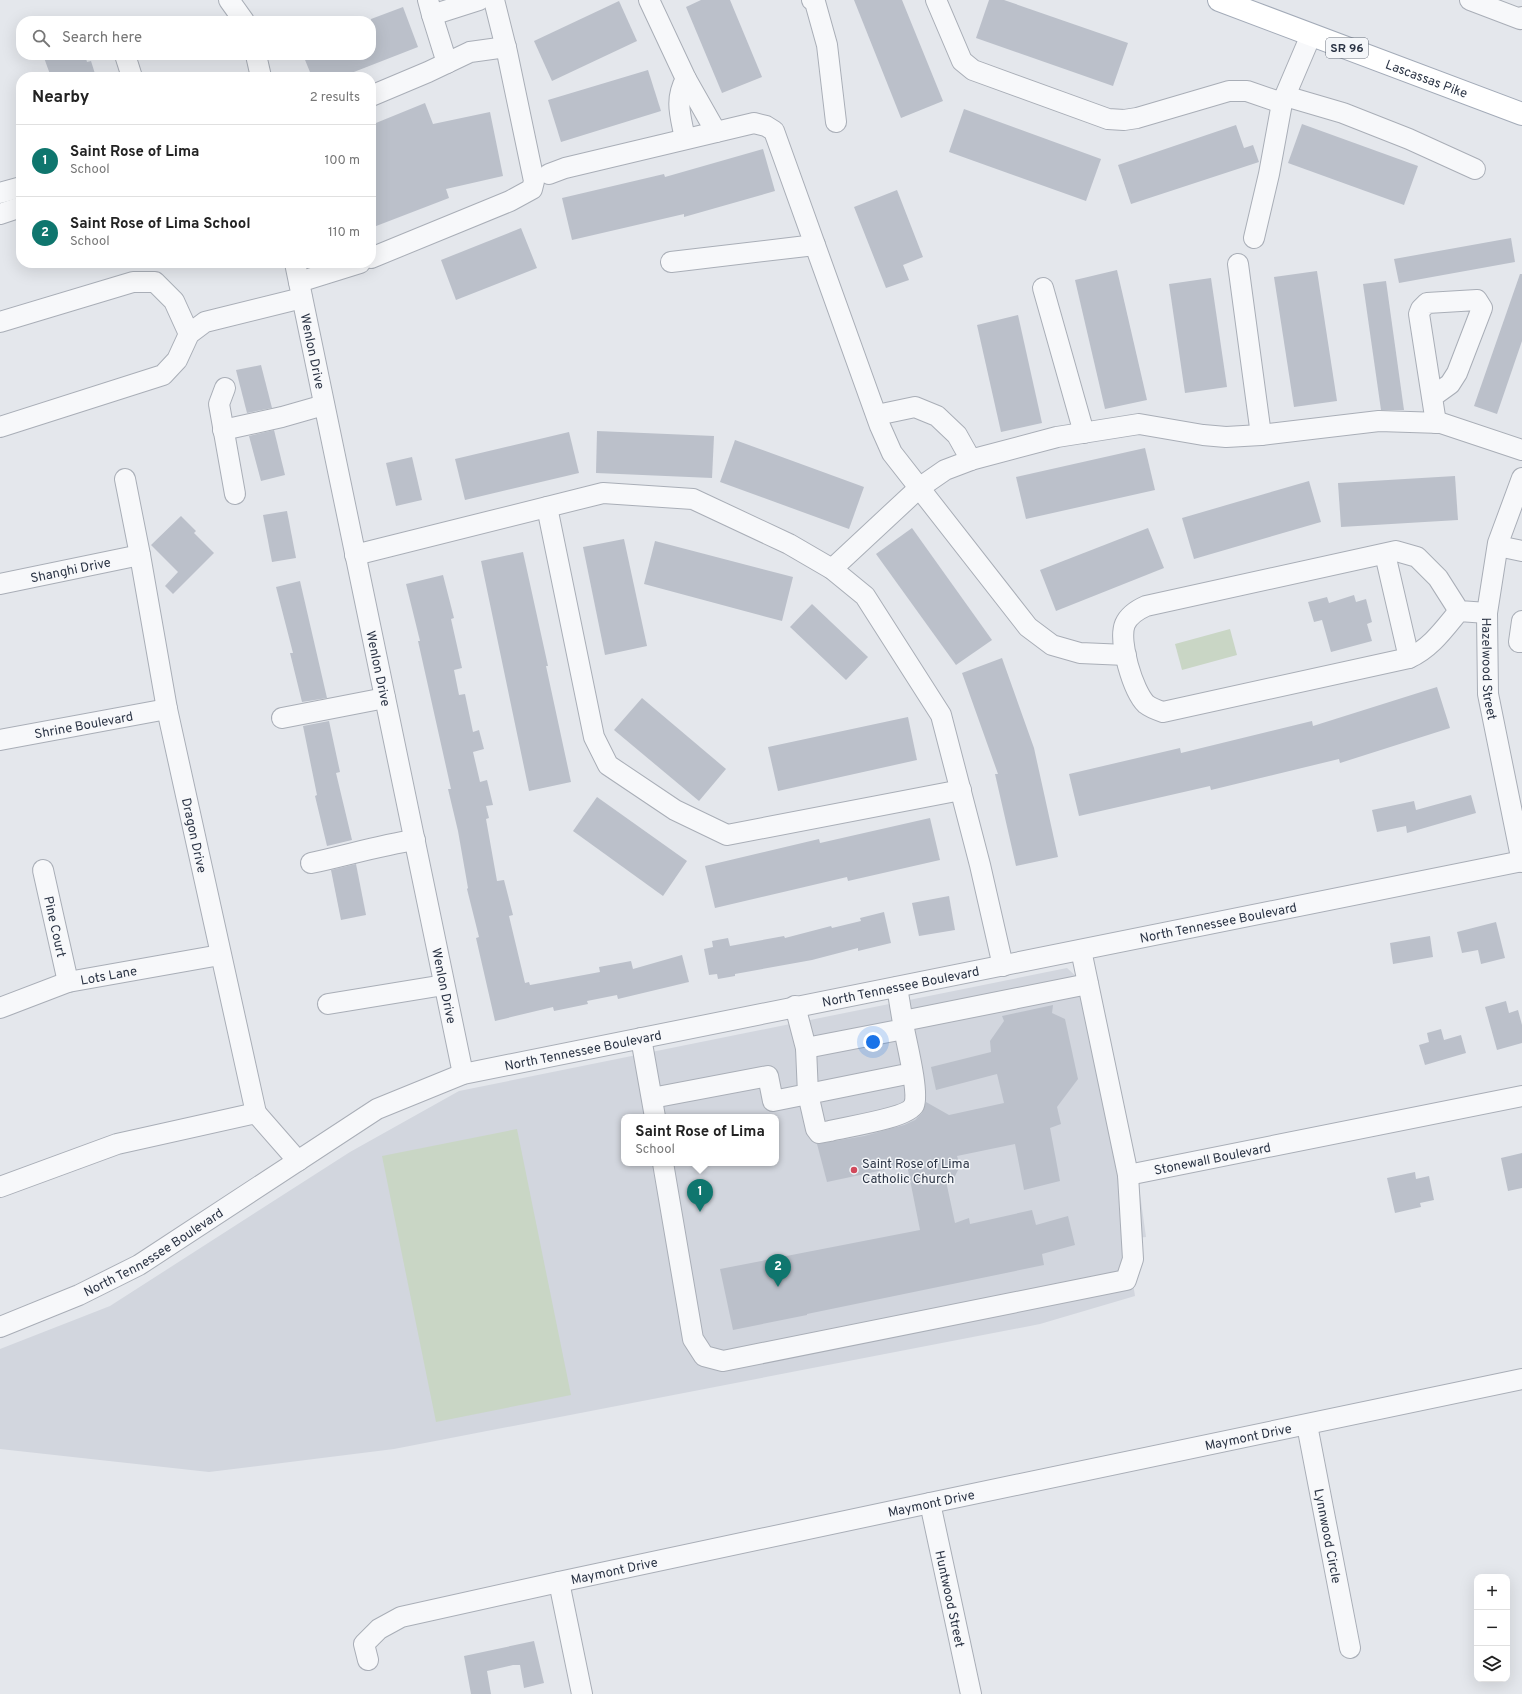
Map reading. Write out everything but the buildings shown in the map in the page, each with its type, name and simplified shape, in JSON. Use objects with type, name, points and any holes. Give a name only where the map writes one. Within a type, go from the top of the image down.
[{"type":"main road","name":"Lascassas Pike","points":[[1218,0],[1522,114]]},
{"type":"street","points":[[229,0],[240,16]]},
{"type":"street","points":[[447,63],[430,7],[480,0]]},
{"type":"street","points":[[376,256],[510,201],[532,189],[534,180],[506,47],[494,0]]},
{"type":"street","points":[[649,0],[686,79],[716,132]]},
{"type":"street","points":[[812,0],[815,2],[827,45],[836,122]]},
{"type":"street","points":[[936,0],[962,61],[973,70],[1108,119],[1124,120],[1137,118],[1229,91],[1246,91],[1358,119],[1409,139],[1475,170]]},
{"type":"street","points":[[1470,0],[1520,19],[1522,17]]},
{"type":"street","points":[[1254,238],[1284,100],[1311,35]]},
{"type":"street","points":[[376,94],[470,52],[506,47]]},
{"type":"street","points":[[127,60],[130,72]]},
{"type":"street","points":[[257,60],[260,72]]},
{"type":"street","points":[[685,139],[678,99],[681,88],[686,79]]},
{"type":"street","points":[[550,174],[565,168],[754,123],[766,126],[774,131],[892,453],[1028,627],[1052,645],[1059,647],[1080,652],[1126,654]]},
{"type":"street","points":[[0,193],[16,188]]},
{"type":"street","points":[[0,214],[16,209]]},
{"type":"street","points":[[671,262],[815,245]]},
{"type":"street","points":[[1238,264],[1261,435]]},
{"type":"street","points":[[0,427],[163,375],[177,360],[189,334],[205,322],[299,281],[343,268]]},
{"type":"street","name":"Wenlon Drive","points":[[299,281],[463,1074]]},
{"type":"street","points":[[0,322],[133,282],[155,282],[174,301],[189,334]]},
{"type":"street","points":[[1043,288],[1084,432]]},
{"type":"street","points":[[1432,397],[1450,384],[1457,372],[1482,308],[1477,300],[1427,303],[1421,309],[1419,314],[1432,397],[1436,422]]},
{"type":"street","points":[[225,388],[219,404],[235,494]]},
{"type":"street","points":[[223,430],[282,417],[324,405]]},
{"type":"street","points":[[877,415],[916,407],[937,416],[957,435],[971,460]]},
{"type":"street","points":[[832,569],[919,488],[946,470],[971,460],[1057,437],[1084,432],[1139,424],[1203,435],[1226,437],[1261,435],[1379,421],[1436,422],[1522,450]]},
{"type":"street","name":"Hazelwood Street","points":[[1522,478],[1498,546],[1487,613],[1488,694],[1522,862]]},
{"type":"street","name":"Dragon Drive","points":[[125,479],[167,709],[256,1113]]},
{"type":"street","points":[[355,555],[603,493],[693,499],[789,544],[832,569],[865,596],[942,715],[980,865],[1003,966]]},
{"type":"street","points":[[547,507],[594,738],[608,765],[675,810],[726,835],[961,790]]},
{"type":"street","points":[[1498,546],[1522,551]]},
{"type":"street","points":[[1396,551],[1417,557],[1438,578],[1459,611],[1438,637],[1422,652],[1409,658],[1163,712],[1155,710],[1145,703],[1136,687],[1126,654],[1124,640],[1125,624],[1134,612],[1146,606],[1396,551]]},
{"type":"street","points":[[1385,554],[1409,658]]},
{"type":"street","name":"Shanghi Drive","points":[[0,584],[140,555]]},
{"type":"street","points":[[1459,611],[1487,613]]},
{"type":"street","points":[[1522,621],[1519,642],[1522,642]]},
{"type":"street","points":[[282,718],[385,698]]},
{"type":"street","name":"Shrine Boulevard","points":[[0,740],[167,709]]},
{"type":"street","points":[[311,864],[371,850],[389,844],[415,840]]},
{"type":"street","name":"North Tennessee Boulevard","points":[[0,1327],[79,1295],[139,1265],[377,1109],[463,1074],[795,1006],[1522,862]]},
{"type":"street","name":"Pine Court","points":[[43,870],[68,982]]},
{"type":"street","points":[[663,1166],[692,1339],[704,1356],[723,1361],[1126,1280],[1133,1259],[1128,1175],[1081,950]]},
{"type":"street","name":"Lots Lane","points":[[0,1008],[68,982],[220,955]]},
{"type":"street","points":[[806,1048],[1088,984]]},
{"type":"street","points":[[328,1004],[444,985]]},
{"type":"street","points":[[795,1006],[806,1048],[808,1094],[816,1129],[819,1133],[830,1131],[898,1116],[910,1110],[914,1105],[916,1093],[896,987]]},
{"type":"street","points":[[641,1038],[653,1108],[768,1076],[773,1101],[912,1073]]},
{"type":"street","name":"Stonewall Boulevard","points":[[1128,1175],[1522,1096]]},
{"type":"street","points":[[0,1187],[117,1144],[256,1113],[298,1161]]},
{"type":"street","name":"Maymont Drive","points":[[368,1660],[364,1644],[379,1629],[401,1617],[930,1503],[1522,1379]]},
{"type":"street","name":"Lynnwood Circle","points":[[1308,1425],[1350,1648]]},
{"type":"street","name":"Huntwood Street","points":[[930,1503],[971,1694]]},
{"type":"street","points":[[559,1582],[582,1694]]},
{"type":"shaded area","points":[[1067,968],[1078,978],[1123,1184],[1139,1187],[1146,1237],[1126,1239],[1135,1296],[1040,1324],[394,1449],[209,1472],[0,1449],[0,1349],[110,1306],[350,1152],[459,1091]]},
{"type":"green space","points":[[1230,629],[1237,655],[1182,670],[1175,644]]},
{"type":"green space","points":[[517,1129],[571,1395],[436,1422],[382,1156]]},
{"type":"place","name":"Saint Rose of Lima Catholic Church","points":[[854,1170]]},
{"type":"place","name":"Saint Rose of Lima","points":[[700,1212]]},
{"type":"place","name":"Saint Rose of Lima School","points":[[778,1287]]}]
